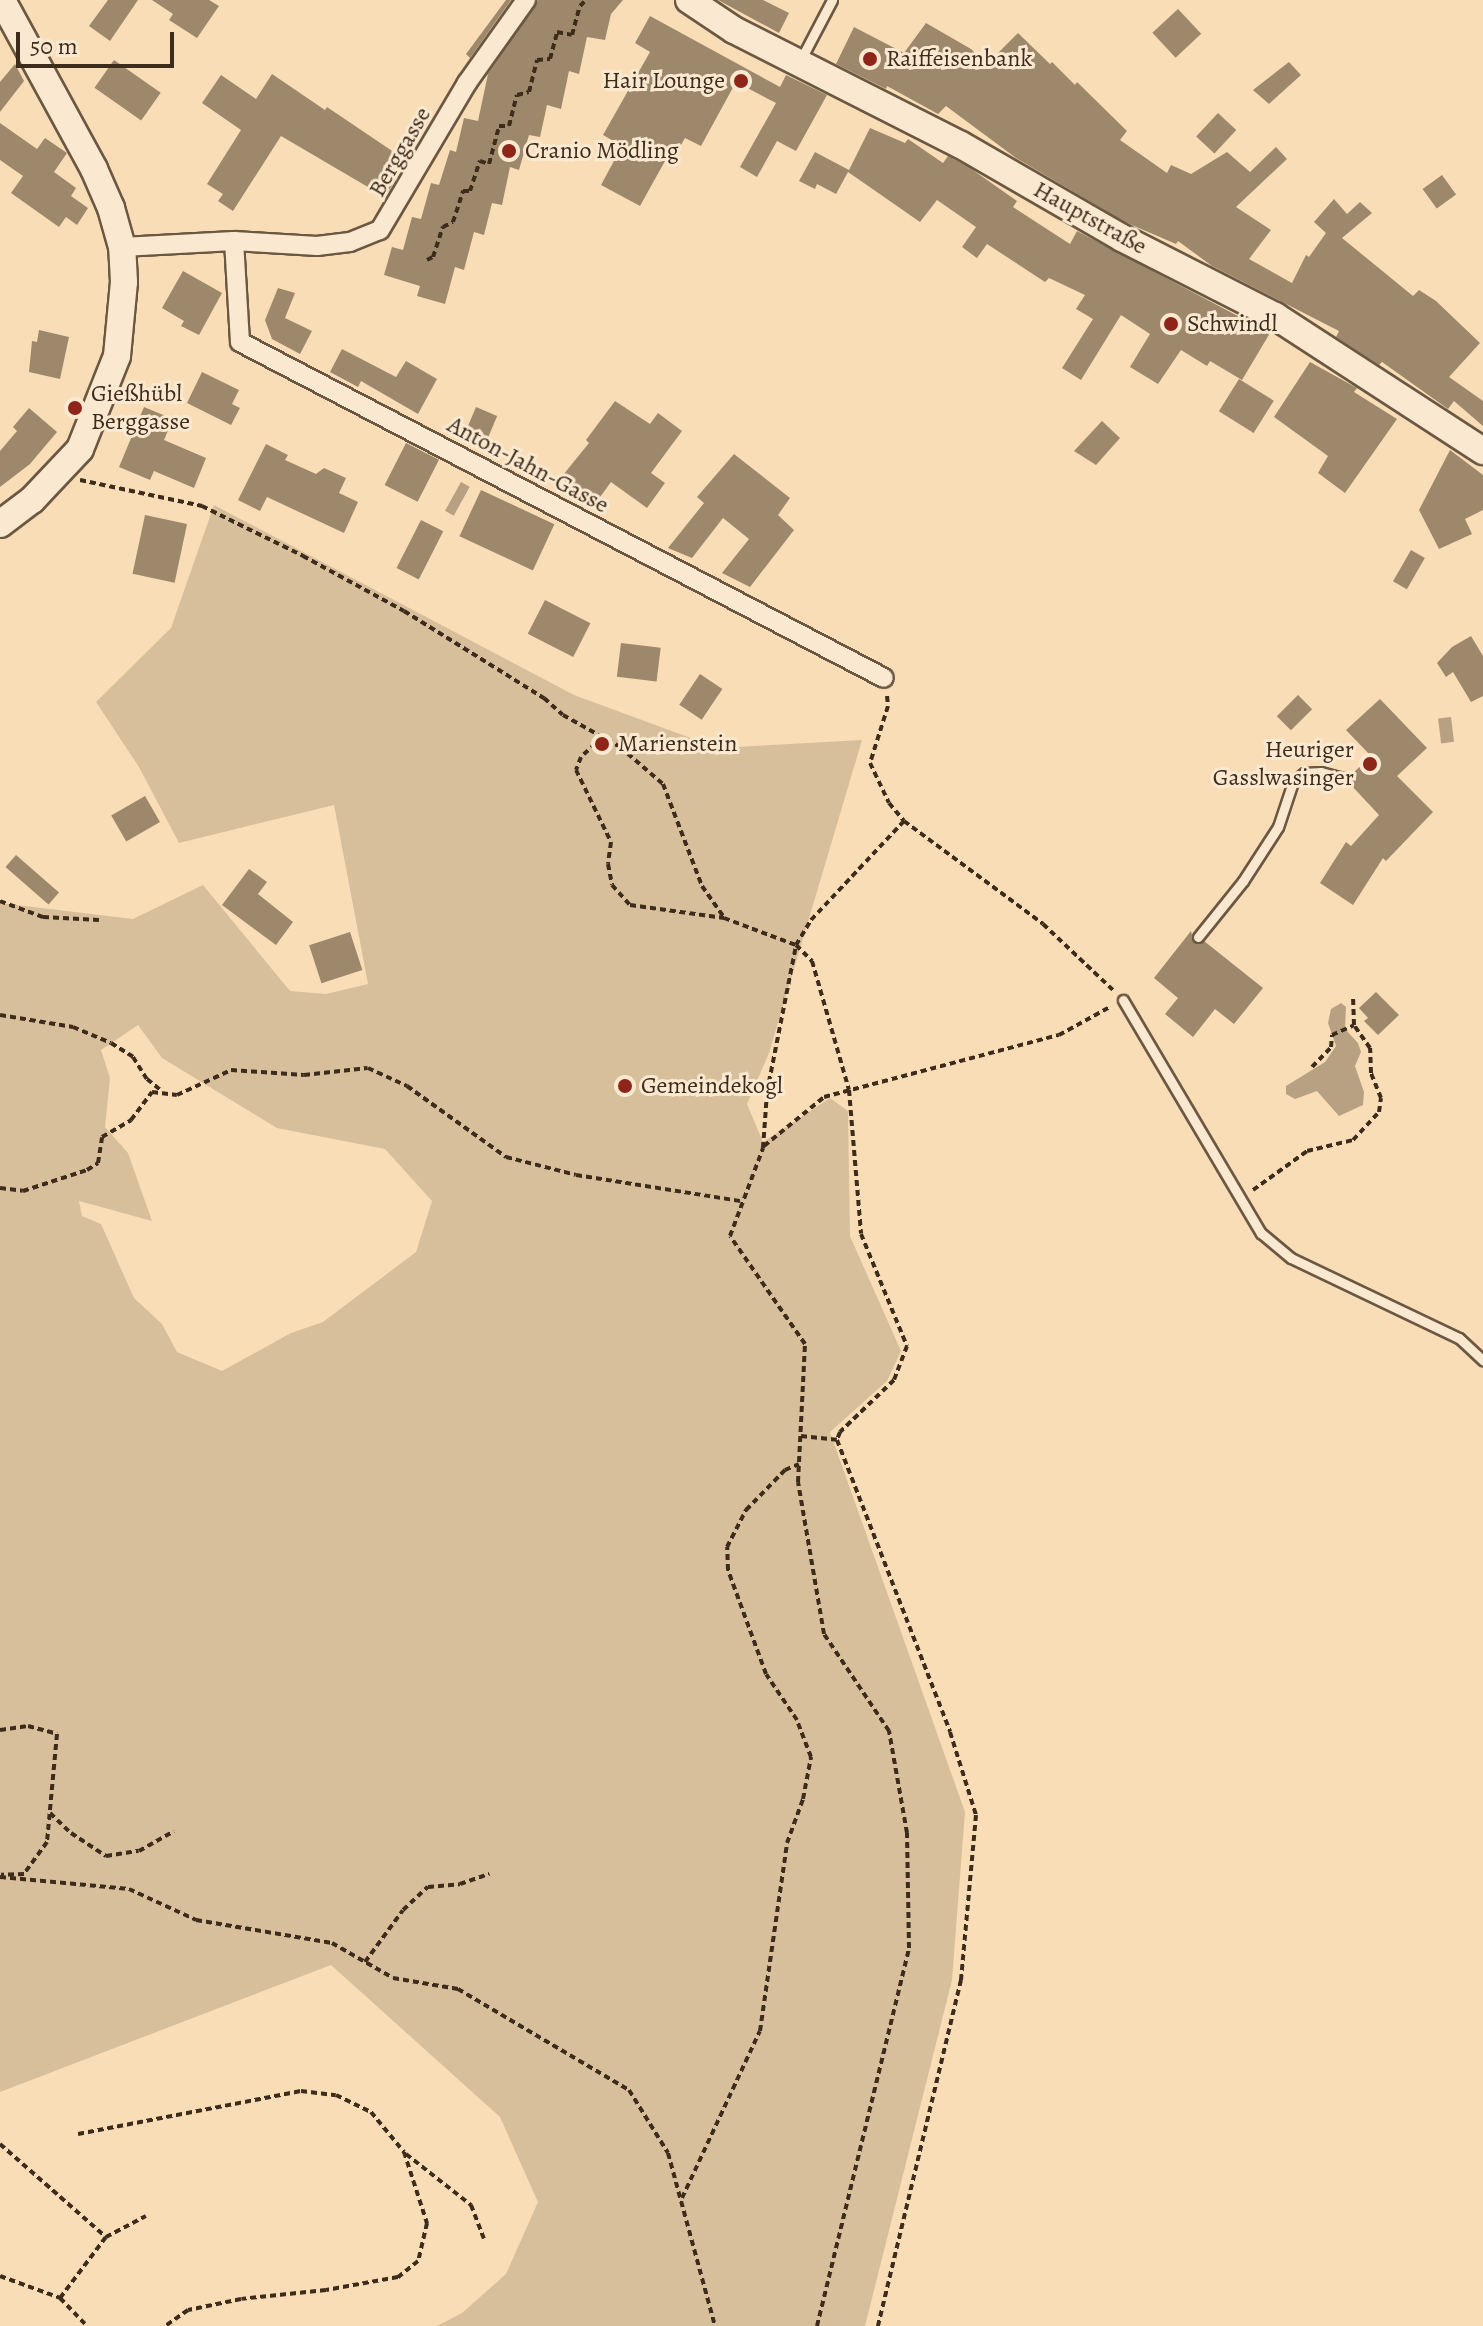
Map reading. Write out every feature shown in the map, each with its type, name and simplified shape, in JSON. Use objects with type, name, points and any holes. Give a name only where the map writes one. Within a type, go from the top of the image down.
[{"type":"street","points":[[0,524],[58,475],[80,449],[117,356],[124,294],[122,247],[111,208],[94,169],[2,0]]},
{"type":"street","name":"Berggasse","points":[[122,247],[234,241],[317,246],[350,242],[380,230],[467,83],[526,0]]},
{"type":"street","name":"Hauptstraße","points":[[689,0],[734,30],[961,145],[1122,238],[1275,316],[1483,451]]},
{"type":"street","name":"Anton-Jahn-Gasse","points":[[234,241],[240,342],[884,678]]},
{"type":"lane","points":[[799,64],[832,0]]},
{"type":"lane","points":[[1198,937],[1243,881],[1278,827],[1293,782],[1304,773],[1321,772],[1347,779]]},
{"type":"lane","points":[[1123,1000],[1261,1233],[1291,1258],[1459,1338],[1483,1360]]},
{"type":"path","points":[[427,260],[433,257],[443,227],[453,222],[463,191],[470,191],[480,161],[489,164],[499,126],[509,126],[517,95],[529,92],[537,60],[550,59],[557,32],[572,35],[580,6],[586,0]]},
{"type":"path","points":[[58,475],[202,506],[357,584],[603,737],[663,784],[702,886],[724,918]]},
{"type":"path","points":[[763,1148],[824,1097],[1059,1035],[1123,1000],[1043,924],[904,821],[889,803],[870,763],[888,706],[884,678]]},
{"type":"path","points":[[603,737],[581,757],[576,770],[611,842],[608,864],[612,885],[630,905],[724,918],[796,945],[812,961],[849,1090],[861,1234],[907,1346],[894,1380],[840,1432],[837,1440],[950,1732],[976,1815],[961,1980],[878,2326]]},
{"type":"path","points":[[817,2326],[909,1948],[907,1833],[889,1731],[824,1634],[798,1482],[805,1344],[730,1236],[763,1148],[767,1092],[796,945],[811,920],[904,821]]},
{"type":"path","points":[[0,901],[43,917],[99,920]]},
{"type":"path","points":[[1263,1183],[1307,1151],[1353,1140],[1379,1112],[1381,1098],[1371,1073],[1370,1048],[1354,1025],[1353,999]]},
{"type":"path","points":[[0,1015],[73,1027],[111,1043],[133,1057],[147,1079],[165,1092]]},
{"type":"path","points":[[1312,1067],[1331,1047],[1332,1035],[1354,1025]]},
{"type":"path","points":[[0,1188],[23,1191],[87,1170],[98,1163],[102,1137],[131,1120],[152,1092],[177,1095],[231,1070],[304,1075],[368,1068],[407,1086],[506,1157],[576,1175],[741,1201]]},
{"type":"path","points":[[801,1436],[837,1440]]},
{"type":"path","points":[[681,2200],[760,2031],[787,1843],[803,1799],[811,1757],[797,1720],[766,1674],[728,1570],[727,1547],[746,1510],[785,1470],[799,1464]]},
{"type":"path","points":[[0,1730],[28,1726],[57,1734],[47,1842],[24,1874],[0,1876]]},
{"type":"path","points":[[50,1813],[71,1833],[106,1856],[139,1851],[174,1831]]},
{"type":"path","points":[[365,1962],[403,1910],[428,1887],[460,1884],[489,1874]]},
{"type":"path","points":[[0,1876],[129,1889],[196,1920],[332,1943],[393,1978],[458,1989],[629,2090],[668,2153],[715,2326]]},
{"type":"path","points":[[78,2134],[301,2091],[336,2095],[371,2112],[404,2152],[471,2205],[484,2239]]},
{"type":"path","points":[[0,2144],[106,2237]]},
{"type":"path","points":[[165,2326],[188,2310],[398,2277],[418,2261],[427,2223],[404,2152]]},
{"type":"path","points":[[60,2298],[106,2237],[146,2216]]},
{"type":"path","points":[[0,2276],[60,2298],[87,2326]]},
{"type":"shaded area","points":[[461,482],[470,487],[454,516],[445,511]]},
{"type":"shaded area","points":[[214,505],[574,695],[718,748],[862,740],[769,1053],[747,1104],[763,1142],[830,1098],[848,1111],[850,1236],[901,1351],[887,1381],[830,1432],[965,1812],[952,1980],[865,2326],[437,2326],[462,2313],[506,2274],[538,2202],[500,2117],[331,1965],[0,2092],[0,903],[133,919],[203,885],[290,991],[326,994],[368,984],[334,805],[179,843],[139,767],[96,702],[171,628]],"holes":[[[138,1025],[162,1058],[277,1128],[385,1149],[432,1201],[416,1252],[323,1322],[291,1333],[222,1371],[177,1352],[162,1324],[134,1298],[101,1224],[82,1216],[79,1201],[152,1221],[128,1153],[105,1127],[110,1078],[101,1050]]]},
{"type":"shaded area","points":[[1451,717],[1454,742],[1441,743],[1438,719]]},
{"type":"shaded area","points":[[1341,1003],[1346,1007],[1345,1029],[1358,1043],[1361,1052],[1355,1066],[1364,1092],[1363,1105],[1339,1116],[1317,1091],[1295,1099],[1286,1094],[1286,1086],[1325,1062],[1336,1046],[1328,1023],[1331,1009]]},
{"type":"building","points":[[108,0],[138,0],[110,41],[89,26]]},
{"type":"building","points":[[152,0],[209,0],[219,6],[197,38],[169,20],[173,14]]},
{"type":"building","points":[[506,0],[511,0],[470,58],[466,54]]},
{"type":"building","points":[[538,0],[623,0],[611,14],[605,40],[587,37],[579,74],[569,71],[561,109],[547,105],[540,137],[529,135],[519,170],[510,167],[502,205],[492,203],[484,235],[474,232],[464,270],[455,267],[445,304],[417,296],[420,286],[384,275],[392,247],[403,250],[412,217],[421,219],[431,183],[439,185],[450,150],[456,152],[464,118],[478,121],[488,74]]},
{"type":"building","points":[[718,0],[763,0],[789,13],[779,33]]},
{"type":"building","points":[[1178,9],[1201,34],[1176,58],[1152,33]]},
{"type":"building","points":[[650,16],[780,87],[786,75],[827,95],[796,151],[777,141],[757,177],[740,167],[776,103],[736,82],[701,146],[685,138],[675,155],[670,152],[640,206],[601,185],[622,146],[603,135],[650,52],[635,43]]},
{"type":"building","points":[[926,23],[971,49],[987,64],[1018,33],[1075,85],[1077,82],[1127,131],[1120,140],[1167,173],[1171,165],[1191,174],[1227,152],[1250,172],[1276,147],[1287,159],[1236,207],[1271,230],[1249,259],[1292,283],[1306,255],[1309,257],[1326,233],[1314,222],[1334,199],[1347,214],[1360,202],[1372,213],[1342,238],[1413,296],[1419,290],[1436,301],[1480,343],[1449,377],[1483,401],[1483,426],[1454,401],[1448,409],[1382,362],[1379,365],[1336,337],[1339,331],[1212,266],[1178,241],[1176,244],[1125,222],[1016,158],[946,106],[938,114],[887,86],[886,89],[836,64],[854,27],[904,53]]},
{"type":"building","points":[[114,60],[161,93],[141,121],[94,88]]},
{"type":"building","points":[[1289,62],[1301,75],[1269,104],[1253,90]]},
{"type":"building","points":[[15,64],[24,81],[0,112],[0,82]]},
{"type":"building","points":[[272,74],[407,161],[385,197],[281,136],[233,211],[218,201],[223,194],[207,184],[241,130],[202,103],[221,75],[256,99]]},
{"type":"building","points":[[1218,113],[1236,130],[1214,153],[1196,136]]},
{"type":"building","points":[[0,123],[37,149],[45,138],[67,153],[54,172],[76,188],[71,196],[88,208],[77,225],[66,217],[59,227],[11,193],[23,176],[0,160]]},
{"type":"building","points":[[870,128],[905,143],[908,139],[943,163],[948,156],[970,168],[1017,201],[1013,207],[1070,244],[1077,231],[1270,333],[1242,380],[1210,361],[1207,366],[1181,350],[1158,384],[1130,367],[1150,334],[1121,315],[1081,380],[1062,368],[1093,319],[1076,309],[1085,295],[1049,278],[1045,282],[987,244],[977,258],[962,247],[976,227],[937,200],[920,222],[848,172],[836,194],[817,184],[815,189],[799,181],[815,152],[849,170]]},
{"type":"building","points":[[1442,175],[1456,194],[1437,209],[1423,189]]},
{"type":"building","points":[[183,271],[222,293],[199,335],[181,326],[184,321],[162,308]]},
{"type":"building","points":[[278,288],[295,293],[285,318],[312,331],[300,354],[272,339],[265,320]]},
{"type":"building","points":[[39,330],[69,337],[60,379],[29,372],[32,341],[37,342]]},
{"type":"building","points":[[342,349],[396,377],[406,361],[437,379],[418,414],[361,381],[358,387],[330,372]]},
{"type":"building","points":[[1310,362],[1357,388],[1354,392],[1397,419],[1345,493],[1318,473],[1328,456],[1274,417]]},
{"type":"building","points":[[202,372],[239,390],[232,404],[240,408],[231,425],[187,403]]},
{"type":"building","points":[[1239,379],[1274,401],[1254,433],[1219,411]]},
{"type":"building","points":[[615,401],[650,424],[658,413],[682,431],[651,473],[665,483],[647,508],[611,482],[595,504],[559,480],[589,443],[586,440]]},
{"type":"building","points":[[144,407],[173,419],[164,440],[206,458],[194,488],[154,471],[150,480],[119,467]]},
{"type":"building","points":[[476,407],[497,416],[487,440],[466,431]]},
{"type":"building","points":[[29,408],[57,432],[30,464],[0,487],[0,451],[17,431],[13,427]]},
{"type":"building","points":[[1102,421],[1120,438],[1096,465],[1074,451]]},
{"type":"building","points":[[406,443],[439,460],[418,502],[385,485]]},
{"type":"building","points":[[266,444],[288,455],[285,460],[316,474],[324,468],[346,478],[339,493],[358,502],[344,533],[267,497],[260,511],[238,500]]},
{"type":"building","points":[[1450,450],[1483,475],[1483,510],[1465,519],[1472,534],[1439,549],[1419,510]]},
{"type":"building","points":[[734,454],[790,498],[778,515],[794,530],[750,587],[722,573],[749,539],[723,518],[692,558],[668,548],[704,503],[697,497]]},
{"type":"building","points":[[481,490],[554,524],[533,570],[459,536]]},
{"type":"building","points":[[145,515],[187,524],[175,583],[133,574]]},
{"type":"building","points":[[421,520],[443,531],[419,579],[396,568]]},
{"type":"building","points":[[1411,550],[1425,558],[1407,589],[1393,581]]},
{"type":"building","points":[[545,600],[590,623],[573,657],[528,634]]},
{"type":"building","points":[[1471,636],[1483,656],[1483,696],[1471,702],[1453,672],[1446,677],[1437,663],[1452,647]]},
{"type":"building","points":[[621,643],[661,648],[657,682],[617,677]]},
{"type":"building","points":[[700,674],[722,689],[702,720],[679,705]]},
{"type":"building","points":[[1298,695],[1312,709],[1291,730],[1277,716]]},
{"type":"building","points":[[1380,699],[1427,748],[1397,776],[1433,812],[1386,861],[1383,858],[1353,905],[1320,883],[1346,842],[1351,846],[1379,815],[1351,785],[1354,780],[1352,774],[1371,756],[1346,730]]},
{"type":"building","points":[[145,796],[160,822],[126,841],[111,816]]},
{"type":"building","points":[[16,855],[59,892],[49,904],[6,867]]},
{"type":"building","points":[[249,869],[267,882],[258,894],[293,922],[276,945],[222,905]]},
{"type":"building","points":[[1191,931],[1194,943],[1204,941],[1263,988],[1234,1024],[1215,1009],[1193,1037],[1165,1014],[1178,998],[1154,978]]},
{"type":"building","points":[[350,932],[362,970],[321,983],[309,945]]},
{"type":"building","points":[[1376,992],[1399,1015],[1378,1035],[1364,1021],[1368,1018],[1359,1008]]},
{"type":"place","name":"Raiffeisenbank","points":[[870,59]]},
{"type":"place","name":"Hair Lounge","points":[[741,81]]},
{"type":"place","name":"Cranio Mödling","points":[[509,151]]},
{"type":"place","name":"Schwindl","points":[[1171,324]]},
{"type":"place","name":"Gießhübl Berggasse","points":[[75,408]]},
{"type":"place","name":"Marienstein","points":[[602,744]]},
{"type":"place","name":"Heuriger Gasslwasinger","points":[[1370,764]]},
{"type":"place","name":"Gemeindekogl","points":[[625,1086]]}]
